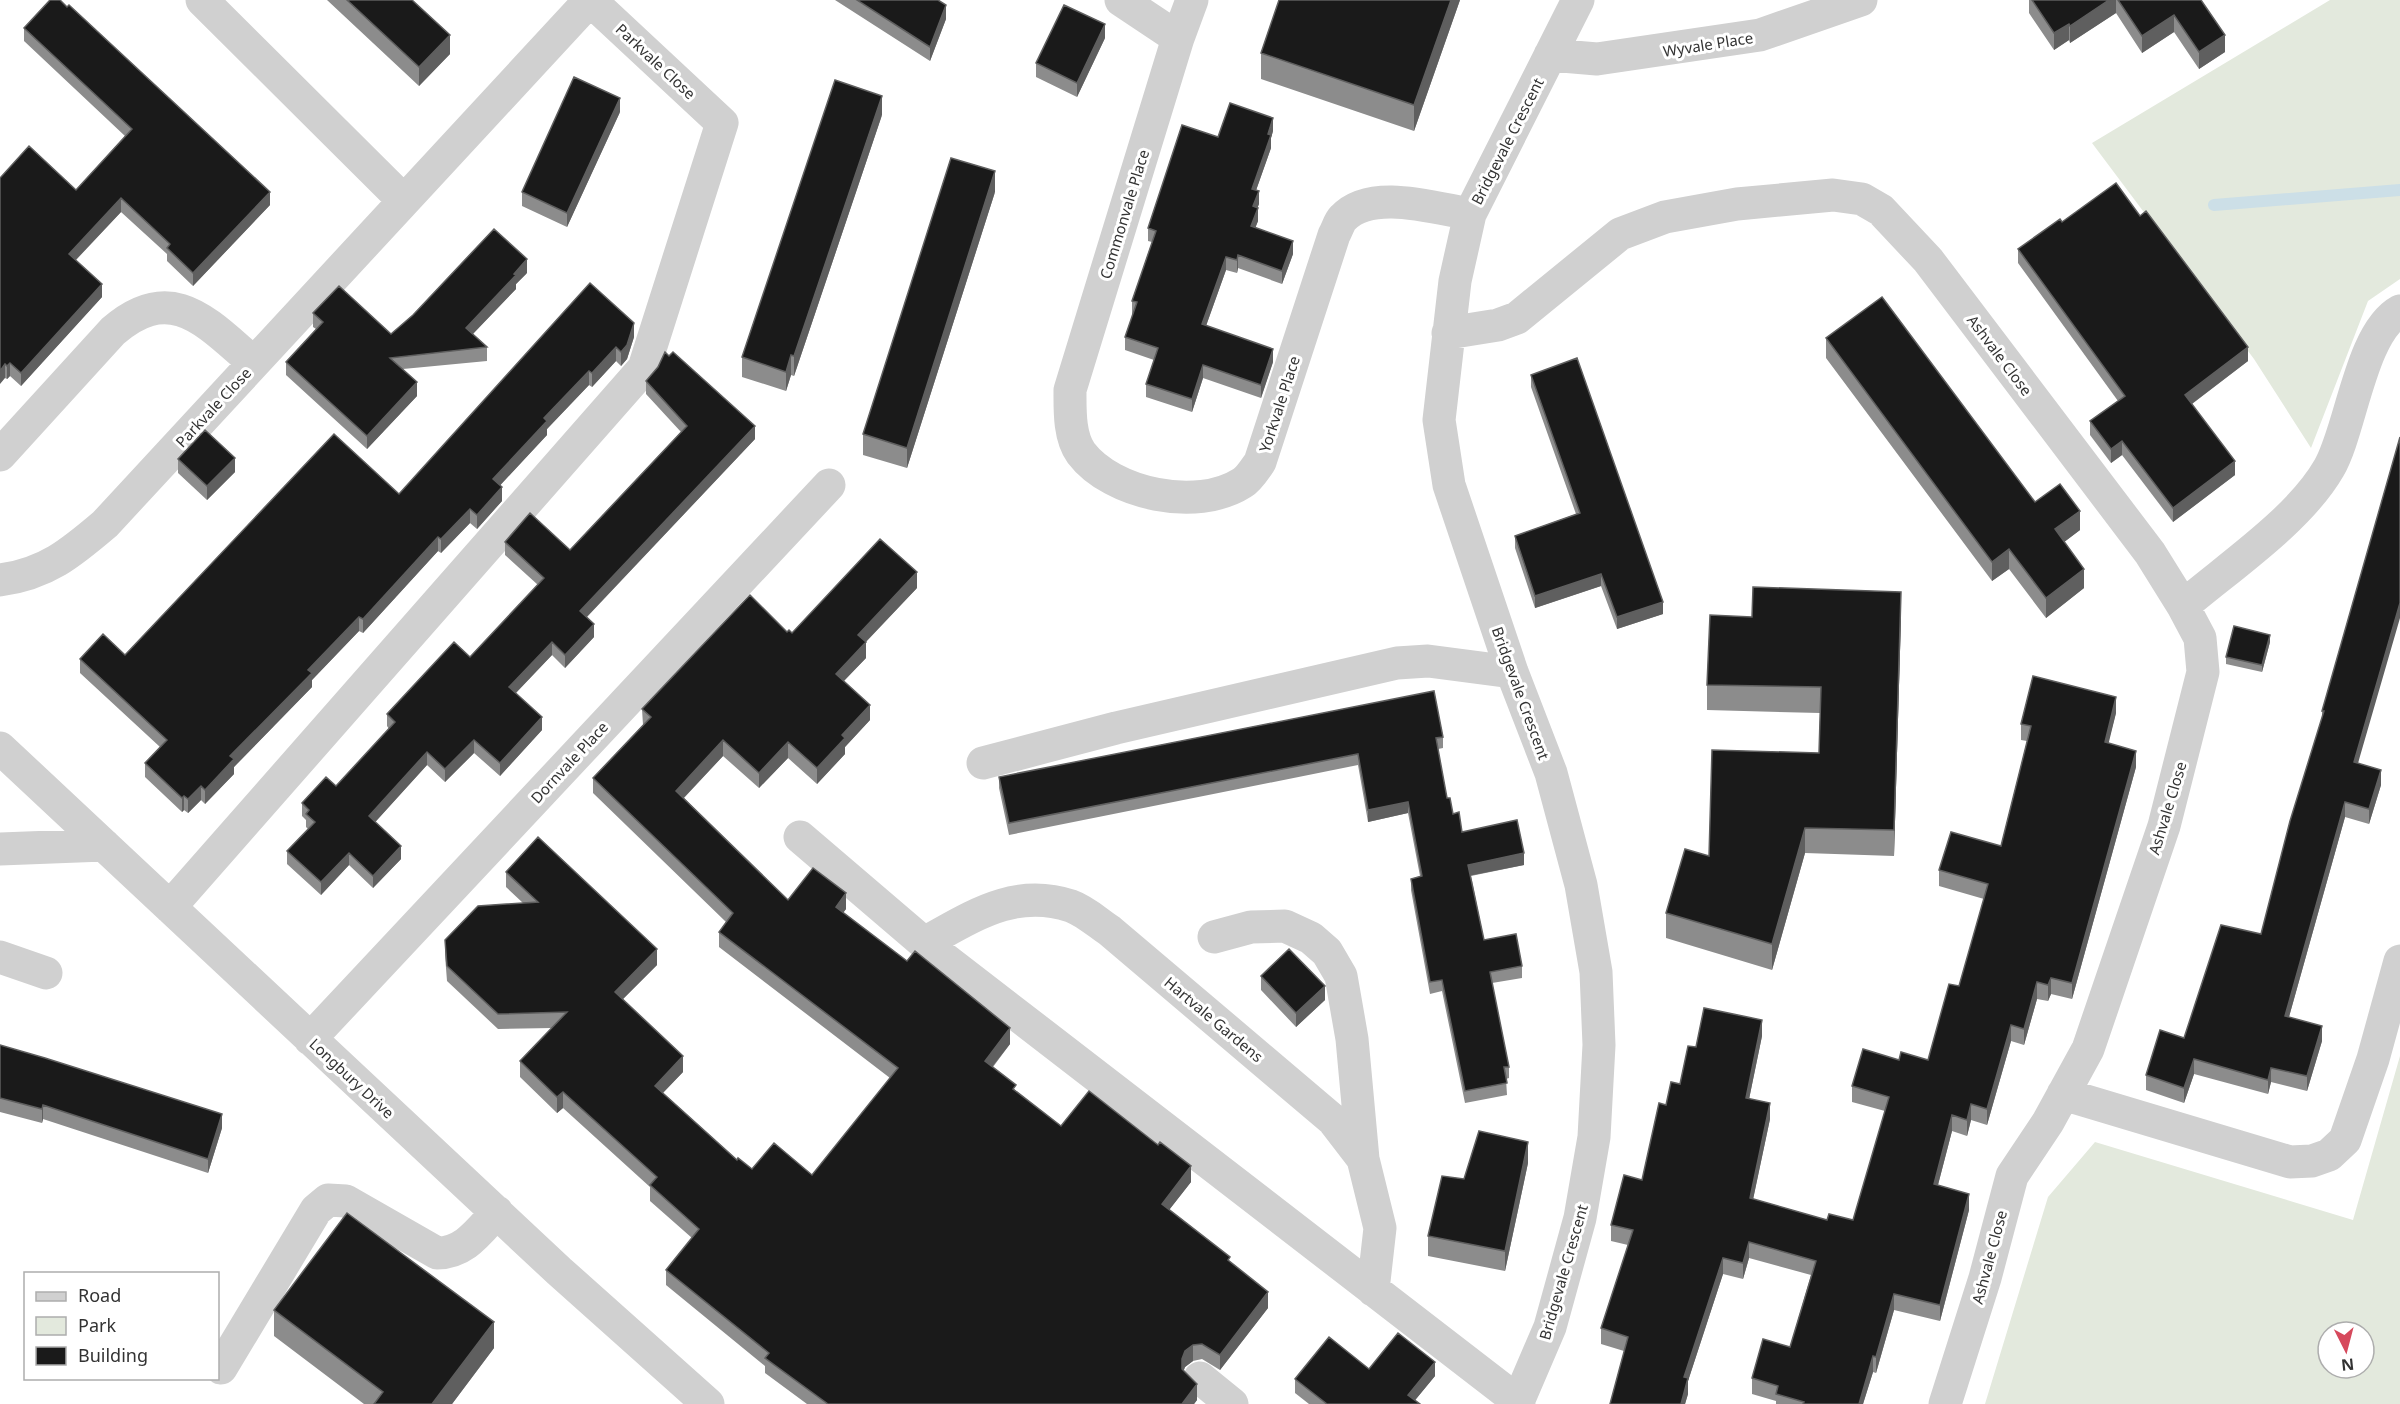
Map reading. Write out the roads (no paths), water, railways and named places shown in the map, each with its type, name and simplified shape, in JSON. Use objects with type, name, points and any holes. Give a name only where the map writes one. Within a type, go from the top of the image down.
[{"type":"street","points":[[202,0],[402,200]]},
{"type":"street","name":"Parkvale Close","points":[[0,580],[33,573],[62,560],[105,524],[402,200],[590,0],[722,123],[644,368],[170,907]]},
{"type":"street","points":[[1121,0],[1178,38]]},
{"type":"street","name":"Commonvale Place","points":[[1070,390],[1178,38],[1192,0]]},
{"type":"street","name":"Bridgevale Crescent","points":[[1518,1403],[1550,1327],[1581,1218],[1594,1137],[1599,1045],[1596,972],[1581,885],[1551,773],[1512,672],[1449,485],[1439,420],[1455,280],[1470,214],[1578,0]]},
{"type":"street","name":"Wyvale Place","points":[[1550,55],[1597,59],[1760,35],[1861,0]]},
{"type":"street","name":"Ashvale Close","points":[[1448,333],[1498,325],[1516,318],[1620,234],[1665,217],[1737,204],[1833,195],[1862,199],[1881,210],[1928,260],[2150,553],[2200,638],[2203,672],[2195,711],[2164,826],[2088,1048],[2063,1094],[2012,1176],[1985,1278],[1944,1404]]},
{"type":"street","name":"Yorkvale Place","points":[[1070,390],[1070,422],[1080,452],[1105,475],[1134,489],[1178,498],[1216,493],[1243,483],[1260,462],[1334,235],[1343,218],[1363,206],[1385,200],[1470,214]]},
{"type":"street","points":[[0,455],[113,331],[130,316],[150,309],[170,306],[197,315],[253,362]]},
{"type":"street","points":[[2183,606],[2299,508],[2330,467],[2359,378],[2376,341],[2393,315],[2400,311]]},
{"type":"street","name":"Dornvale Place","points":[[310,1039],[829,485]]},
{"type":"street","points":[[983,763],[1162,717],[1397,663],[1437,662],[1512,672]]},
{"type":"street","name":"Longbury Drive","points":[[0,748],[496,1212],[708,1404]]},
{"type":"street","points":[[800,837],[924,943],[1518,1403]]},
{"type":"street","points":[[0,849],[104,844]]},
{"type":"street","name":"Hartvale Gardens","points":[[924,943],[1008,902],[1041,900],[1073,907],[1110,931],[1333,1120],[1363,1159],[1380,1228],[1373,1290]]},
{"type":"street","points":[[1214,936],[1251,927],[1285,926],[1311,939],[1327,952],[1341,976],[1351,1028],[1363,1159]]},
{"type":"street","points":[[0,957],[46,973]]},
{"type":"street","points":[[2063,1094],[2290,1162],[2312,1161],[2330,1155],[2345,1140],[2373,1059],[2400,961]]},
{"type":"street","points":[[221,1368],[316,1210],[328,1200],[346,1201],[437,1253],[450,1253],[463,1248],[496,1212]]},
{"type":"street","points":[[1200,1378],[1232,1404]]},
{"type":"waterway","points":[[2214,205],[2400,190]]}]
